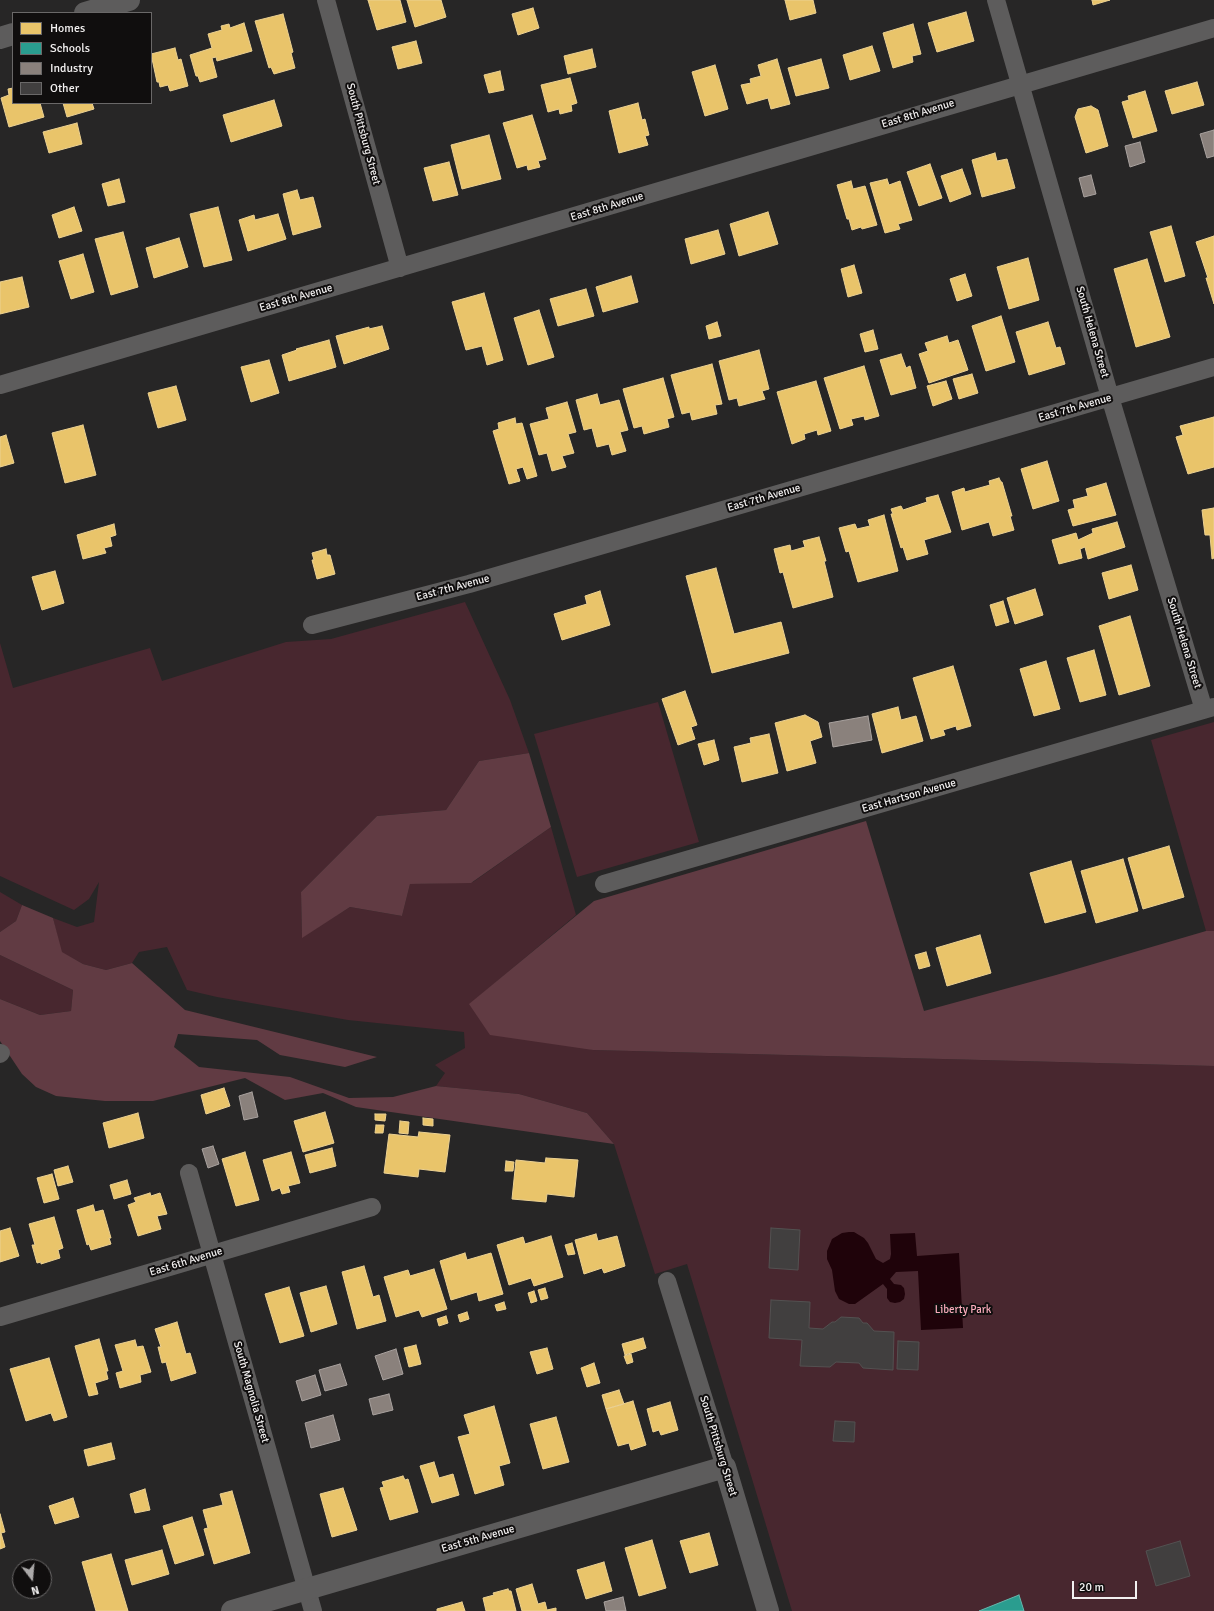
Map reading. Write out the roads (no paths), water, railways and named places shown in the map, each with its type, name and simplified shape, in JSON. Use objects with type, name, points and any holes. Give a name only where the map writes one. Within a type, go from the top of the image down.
[{"type":"street","points":[[88,12],[128,0]]},
{"type":"street","name":"South Pittsburg Street","points":[[326,0],[400,268]]},
{"type":"street","name":"South Helena Street","points":[[996,0],[1110,397],[1209,709]]},
{"type":"street","name":"East 8th Avenue","points":[[0,385],[1019,84],[1214,28]]},
{"type":"street","points":[[0,38],[12,34]]},
{"type":"street","name":"East 7th Avenue","points":[[312,625],[476,582],[1214,367]]},
{"type":"street","name":"East Hartson Avenue","points":[[604,884],[1209,709]]},
{"type":"street","name":"South Magnolia Street","points":[[189,1173],[313,1611]]},
{"type":"street","name":"East 6th Avenue","points":[[0,1317],[372,1207]]},
{"type":"street","name":"South Pittsburg Street","points":[[667,1281],[768,1611]]},
{"type":"street","name":"East 5th Avenue","points":[[232,1611],[725,1467]]},
{"type":"park label","name":"Liberty Park","points":[[963,1310]]}]
